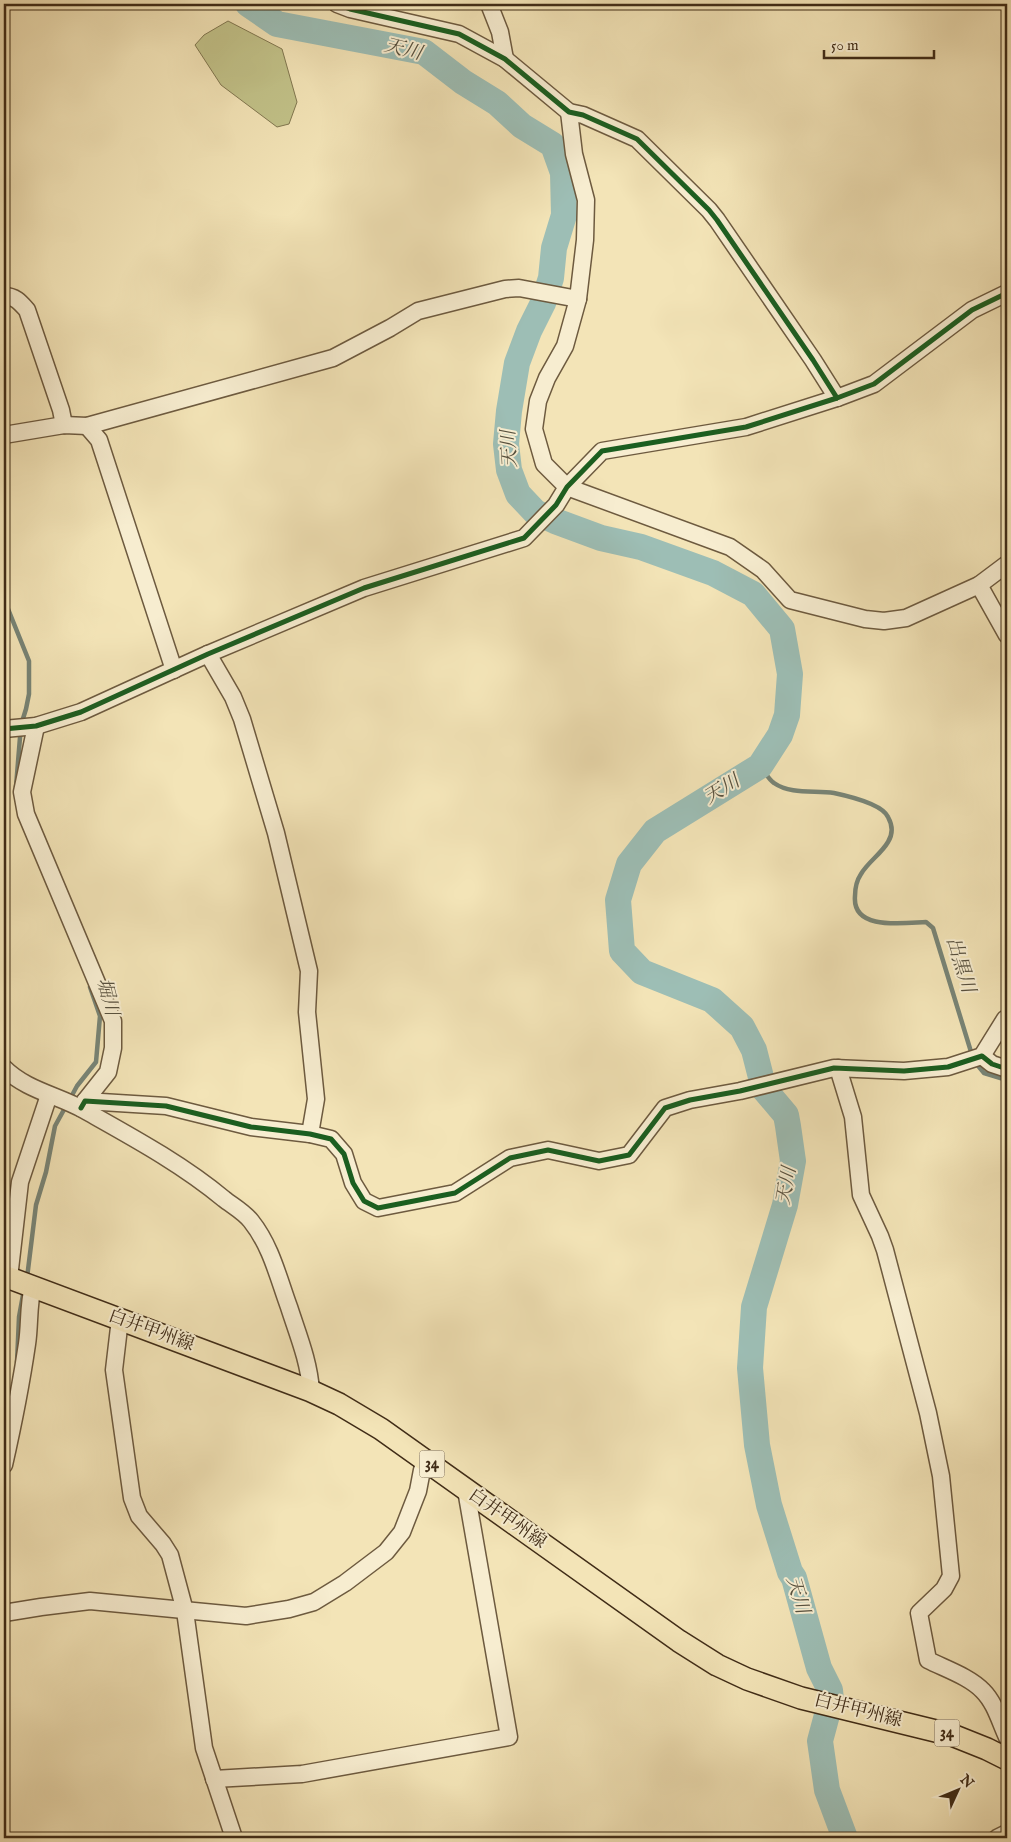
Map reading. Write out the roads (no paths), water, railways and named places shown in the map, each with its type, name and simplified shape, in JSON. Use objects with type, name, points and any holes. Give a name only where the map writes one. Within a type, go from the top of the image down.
[{"type":"main road","name":"白井甲州線","points":[[19,1282],[311,1391],[339,1404],[381,1429],[679,1641],[717,1665],[747,1679],[801,1698],[952,1735],[1007,1759]]},
{"type":"street","points":[[337,4],[350,9],[459,34],[505,59],[569,112],[583,115],[638,139],[709,210],[813,360],[837,398]]},
{"type":"street","points":[[489,4],[500,32],[505,59]]},
{"type":"street","points":[[569,112],[574,154],[586,200],[585,240],[572,298],[565,346],[547,378],[538,401],[534,429],[544,464],[567,486],[730,547],[763,570],[790,600],[865,618],[884,620],[906,618],[979,585],[1007,564]]},
{"type":"street","points":[[4,435],[64,425],[86,426],[333,358],[418,311],[505,289],[519,288],[572,298]]},
{"type":"street","points":[[7,728],[32,727],[81,712],[208,654],[364,588],[524,538],[556,505],[567,486],[602,450],[746,427],[874,384],[972,310],[1007,292]]},
{"type":"street","points":[[4,296],[10,296],[19,300],[27,310],[61,410],[64,425]]},
{"type":"street","points":[[86,426],[99,440],[174,670]]},
{"type":"street","points":[[979,585],[1007,635]]},
{"type":"street","points":[[208,654],[233,698],[242,719],[276,833],[309,971],[307,1012],[316,1099],[310,1134]]},
{"type":"street","points":[[32,727],[22,792],[26,814],[113,1021],[113,1048],[108,1072],[81,1105]]},
{"type":"street","points":[[4,1068],[11,1075],[53,1097],[81,1105],[166,1106],[251,1127],[310,1134],[331,1139],[344,1154],[353,1183],[364,1201],[378,1208],[455,1193],[510,1158],[548,1150],[599,1161],[629,1155],[666,1108],[690,1100],[740,1091],[838,1068],[904,1071],[948,1067],[977,1058],[1007,1018]]},
{"type":"street","points":[[977,1058],[1007,1069]]},
{"type":"street","points":[[838,1068],[853,1117],[861,1195],[885,1250],[928,1414],[941,1476],[951,1576],[944,1590],[919,1613],[928,1660],[974,1683],[984,1692],[992,1703],[1007,1737]]},
{"type":"street","points":[[4,1465],[19,1399],[28,1339],[30,1296],[19,1282],[20,1182],[53,1097]]},
{"type":"street","points":[[81,1105],[204,1183],[250,1220],[267,1245],[274,1264],[310,1370],[311,1391]]},
{"type":"street","points":[[120,1319],[114,1370],[132,1498],[139,1516],[163,1544],[170,1556],[185,1612],[204,1748],[234,1838]]},
{"type":"street","points":[[4,1613],[90,1601],[185,1612],[246,1616],[288,1609],[314,1602],[345,1583],[386,1552],[402,1532],[418,1491],[422,1470],[428,1462]]},
{"type":"street","points":[[214,1779],[302,1774],[510,1737],[466,1490]]},
{"type":"street","points":[[996,1838],[1007,1833]]},
{"type":"waterway","name":"天川","points":[[248,4],[277,24],[424,52],[463,82],[497,103],[522,126],[553,145],[563,173],[564,215],[554,248],[551,278],[543,303],[529,331],[517,363],[509,411],[506,444],[509,470],[518,494],[535,512],[555,521],[601,538],[641,547],[713,573],[753,594],[782,629],[790,674],[787,715],[780,735],[760,766],[655,831],[629,864],[618,900],[622,951],[642,972],[712,1000],[742,1027],[754,1050],[764,1089],[786,1115],[793,1161],[785,1205],[754,1307],[750,1368],[757,1445],[769,1505],[790,1572],[794,1578],[819,1668],[830,1690],[831,1700],[820,1741],[827,1790],[845,1838]]},
{"type":"waterway","name":"堀川","points":[[4,599],[29,661],[29,694],[21,725],[16,787]]},
{"type":"waterway","name":"出黒川","points":[[760,766],[770,780],[781,787],[795,791],[834,793],[856,798],[872,804],[885,812],[892,827],[891,836],[857,882],[855,890],[856,907],[862,915],[870,920],[893,923],[926,922],[933,928],[972,1055]]},
{"type":"waterway","name":"堀川","points":[[70,1099],[77,1086],[96,1062],[100,1016],[90,987]]},
{"type":"waterway","name":"出黒川","points":[[975,1062],[984,1073],[1007,1080]]},
{"type":"waterway","name":"堀川","points":[[27,1278],[36,1205],[46,1172],[55,1126],[66,1106]]},
{"type":"waterway","name":"堀川","points":[[17,1362],[19,1317],[23,1295]]}]
